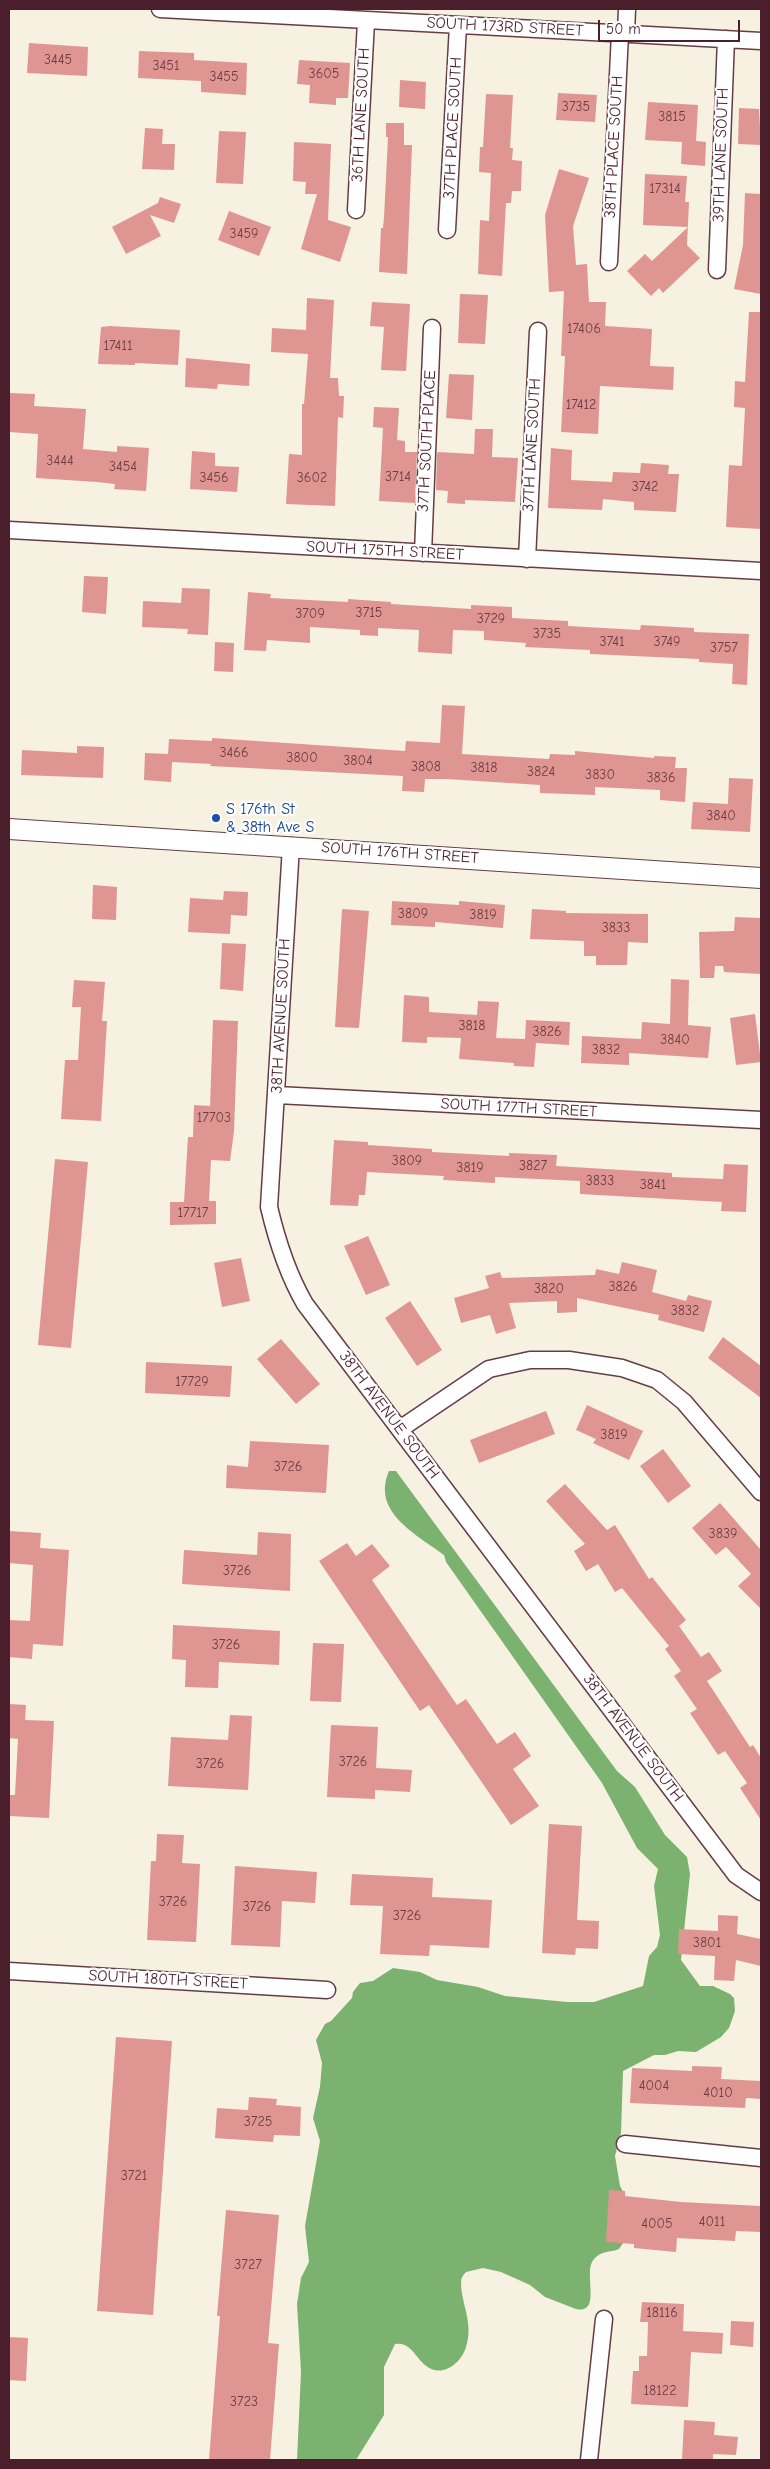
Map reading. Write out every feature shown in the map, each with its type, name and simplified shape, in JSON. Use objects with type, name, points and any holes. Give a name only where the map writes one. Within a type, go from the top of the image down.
[{"type":"street","name":"SOUTH 173RD STREET","points":[[160,9],[376,17],[458,25],[761,41]]},
{"type":"street","name":"38TH PLACE SOUTH","points":[[609,262],[623,33],[627,9]]},
{"type":"street","name":"36TH LANE SOUTH","points":[[356,210],[376,17]]},
{"type":"street","name":"37TH PLACE SOUTH","points":[[447,230],[458,25]]},
{"type":"street","name":"39TH LANE SOUTH","points":[[717,270],[726,39]]},
{"type":"street","name":"37TH SOUTH PLACE","points":[[422,553],[432,328]]},
{"type":"street","name":"37TH LANE SOUTH","points":[[527,559],[538,330]]},
{"type":"street","name":"SOUTH 175TH STREET","points":[[9,530],[761,571]]},
{"type":"street","name":"SOUTH 176TH STREET","points":[[9,829],[761,878]]},
{"type":"street","name":"38TH AVENUE SOUTH","points":[[291,846],[269,1207],[278,1247],[294,1284],[305,1304],[736,1875],[761,1892]]},
{"type":"street","name":"SOUTH 177TH STREET","points":[[277,1096],[761,1120]]},
{"type":"street","points":[[400,1429],[489,1369],[540,1360],[569,1360],[622,1368],[657,1380],[684,1402],[761,1492]]},
{"type":"street","name":"SOUTH 180TH STREET","points":[[9,1971],[327,1990]]},
{"type":"street","points":[[624,2144],[761,2158]]},
{"type":"street","points":[[589,2460],[604,2319]]},
{"type":"green space","points":[[389,1471],[396,1471],[617,1771],[635,1787],[665,1835],[687,1857],[690,1874],[681,1960],[700,1986],[713,1986],[730,1994],[734,1998],[735,2011],[729,2028],[721,2037],[696,2052],[678,2051],[665,2055],[654,2055],[623,2071],[621,2133],[615,2156],[620,2186],[626,2197],[625,2240],[619,2249],[603,2253],[594,2259],[590,2273],[591,2291],[589,2305],[584,2309],[576,2309],[545,2297],[530,2285],[501,2272],[483,2268],[466,2272],[461,2282],[469,2330],[466,2347],[460,2359],[450,2368],[444,2370],[431,2369],[405,2345],[395,2344],[384,2367],[384,2415],[356,2460],[297,2460],[301,2372],[297,2304],[301,2278],[309,2262],[305,2226],[320,2141],[313,2118],[320,2087],[322,2063],[316,2040],[325,2024],[331,2021],[352,1998],[353,1992],[360,1983],[373,1981],[393,1968],[420,1972],[437,1980],[478,1987],[505,1996],[567,2002],[594,2002],[643,1986],[649,1956],[657,1947],[660,1935],[654,1886],[658,1869],[637,1848],[602,1783],[446,1562],[444,1555],[410,1530],[391,1510],[386,1498],[385,1486]]},
{"type":"building","points":[[29,43],[88,47],[87,76],[27,73]]},
{"type":"building","points":[[139,51],[194,53],[194,60],[247,63],[246,95],[201,92],[201,81],[138,78]]},
{"type":"building","points":[[299,60],[350,63],[348,98],[336,98],[336,105],[309,103],[310,85],[297,84]]},
{"type":"building","points":[[400,80],[426,82],[425,109],[399,107]]},
{"type":"building","points":[[558,93],[597,95],[595,122],[556,120]]},
{"type":"building","points":[[486,94],[513,95],[510,148],[513,148],[512,160],[522,161],[521,191],[512,191],[511,203],[506,203],[502,276],[478,274],[480,220],[489,221],[491,173],[479,172],[480,147],[483,147]]},
{"type":"building","points":[[648,102],[698,105],[696,141],[706,142],[705,166],[681,164],[682,142],[645,140]]},
{"type":"building","points":[[739,108],[759,109],[761,145],[738,144]]},
{"type":"building","points":[[386,123],[404,123],[404,145],[412,145],[407,274],[379,272],[388,137],[386,137]]},
{"type":"building","points":[[145,128],[163,129],[162,144],[175,144],[174,170],[142,169]]},
{"type":"building","points":[[219,131],[246,132],[243,184],[216,183]]},
{"type":"building","points":[[294,142],[331,144],[328,220],[351,227],[340,262],[301,249],[317,194],[305,194],[306,182],[293,181]]},
{"type":"building","points":[[559,169],[589,178],[573,226],[576,265],[587,264],[589,302],[606,302],[605,326],[652,329],[650,366],[674,367],[673,390],[600,386],[598,434],[561,432],[565,356],[561,356],[564,291],[549,292],[545,215]]},
{"type":"building","points":[[645,174],[687,176],[685,202],[689,202],[688,227],[643,225]]},
{"type":"building","points":[[745,193],[761,194],[761,294],[734,289],[743,245]]},
{"type":"building","points":[[160,197],[181,204],[174,223],[150,215],[161,236],[126,254],[112,227],[158,203]]},
{"type":"building","points":[[229,211],[271,227],[259,256],[218,240]]},
{"type":"building","points":[[688,227],[687,245],[700,258],[663,293],[659,288],[651,296],[627,271],[645,254],[652,261]]},
{"type":"building","points":[[460,294],[488,295],[485,344],[458,343]]},
{"type":"building","points":[[307,298],[334,300],[330,378],[338,378],[339,396],[344,396],[343,418],[338,417],[335,506],[286,504],[289,454],[302,455],[302,404],[304,404],[308,354],[271,352],[272,328],[306,330]]},
{"type":"building","points":[[372,302],[410,304],[406,371],[381,370],[384,327],[370,326]]},
{"type":"building","points":[[749,312],[761,312],[761,529],[726,527],[729,465],[742,466],[745,408],[734,407],[735,381],[745,382]]},
{"type":"building","points":[[101,327],[180,330],[178,365],[98,364]]},
{"type":"building","points":[[186,358],[250,364],[249,386],[218,384],[217,389],[185,387]]},
{"type":"building","points":[[449,374],[474,375],[472,420],[446,418]]},
{"type":"building","points":[[10,393],[35,394],[34,406],[86,409],[83,449],[117,452],[117,446],[149,448],[146,491],[114,489],[115,484],[36,478],[38,434],[9,432]]},
{"type":"building","points":[[374,407],[399,408],[397,440],[405,441],[405,452],[417,452],[415,503],[379,501],[383,428],[373,427]]},
{"type":"building","points":[[475,429],[493,429],[492,457],[518,458],[515,502],[465,500],[465,504],[447,503],[448,491],[436,490],[438,452],[474,454]]},
{"type":"building","points":[[551,448],[572,450],[571,480],[612,482],[613,472],[640,473],[641,463],[669,465],[668,474],[679,474],[676,512],[634,510],[634,502],[603,499],[602,510],[548,508]]},
{"type":"building","points":[[192,451],[215,453],[215,466],[239,467],[237,492],[190,489]]},
{"type":"building","points":[[84,576],[108,577],[106,614],[82,612]]},
{"type":"building","points":[[182,588],[210,589],[208,635],[187,634],[188,629],[142,627],[143,601],[181,603]]},
{"type":"building","points":[[248,592],[271,594],[270,598],[348,602],[348,599],[471,609],[471,605],[512,607],[512,618],[568,621],[568,626],[640,630],[641,625],[694,628],[694,632],[749,634],[747,685],[732,684],[733,664],[699,662],[699,659],[590,654],[590,650],[525,647],[526,643],[484,640],[484,631],[453,630],[452,654],[418,652],[419,630],[378,628],[378,636],[360,635],[360,630],[310,627],[310,643],[267,640],[266,651],[244,650]]},
{"type":"building","points":[[215,642],[234,643],[233,672],[214,671]]},
{"type":"building","points":[[442,705],[465,706],[462,754],[549,759],[550,754],[575,755],[575,751],[654,758],[654,756],[676,757],[675,768],[687,768],[685,802],[660,800],[660,790],[595,787],[595,795],[540,793],[540,785],[447,779],[425,779],[424,792],[402,791],[403,776],[210,766],[211,764],[172,762],[171,782],[144,780],[145,753],[168,754],[169,739],[212,741],[212,738],[405,751],[406,741],[440,743]]},
{"type":"building","points":[[77,746],[104,747],[103,778],[21,775],[22,750],[77,753]]},
{"type":"building","points":[[729,778],[753,779],[750,832],[691,829],[693,802],[728,804]]},
{"type":"building","points":[[93,885],[117,887],[116,920],[92,919]]},
{"type":"building","points":[[224,891],[248,892],[247,916],[231,915],[230,934],[188,932],[190,898],[223,900]]},
{"type":"building","points":[[392,901],[459,905],[459,901],[505,905],[503,928],[435,922],[435,927],[391,925]]},
{"type":"building","points":[[342,909],[369,911],[359,1028],[335,1027]]},
{"type":"building","points":[[532,909],[566,911],[566,913],[648,914],[648,943],[628,942],[627,965],[596,965],[596,956],[584,956],[584,941],[530,939]]},
{"type":"building","points":[[735,917],[760,918],[761,974],[724,972],[723,966],[715,966],[714,978],[700,978],[699,932],[734,931]]},
{"type":"building","points":[[222,943],[246,944],[243,991],[220,989]]},
{"type":"building","points":[[671,979],[689,980],[688,1025],[711,1027],[708,1058],[629,1053],[629,1065],[581,1063],[582,1036],[641,1039],[642,1022],[670,1024]]},
{"type":"building","points":[[74,980],[105,982],[102,1021],[107,1021],[101,1121],[61,1119],[65,1060],[78,1060],[81,1007],[72,1007]]},
{"type":"building","points":[[404,995],[429,997],[429,1012],[477,1015],[478,1001],[499,1002],[496,1038],[525,1039],[526,1020],[570,1022],[569,1045],[536,1043],[534,1067],[514,1066],[514,1063],[459,1059],[461,1038],[427,1037],[427,1043],[402,1042]]},
{"type":"building","points":[[755,1014],[761,1062],[736,1065],[730,1018]]},
{"type":"building","points":[[213,1020],[238,1021],[234,1131],[230,1161],[211,1160],[209,1201],[216,1201],[216,1224],[170,1225],[170,1202],[184,1202],[188,1137],[193,1137],[194,1105],[210,1106]]},
{"type":"building","points":[[334,1140],[368,1142],[368,1145],[432,1149],[432,1152],[509,1156],[509,1153],[557,1155],[556,1166],[672,1173],[672,1177],[723,1179],[724,1164],[748,1165],[746,1212],[721,1211],[722,1202],[580,1194],[580,1181],[495,1177],[495,1183],[443,1180],[444,1176],[367,1172],[365,1195],[359,1195],[358,1206],[330,1205]]},
{"type":"building","points":[[55,1159],[88,1162],[71,1348],[38,1345]]},
{"type":"building","points":[[368,1236],[390,1285],[366,1295],[344,1246]]},
{"type":"building","points":[[241,1258],[250,1301],[222,1307],[214,1263]]},
{"type":"building","points":[[622,1262],[657,1270],[652,1292],[686,1301],[688,1295],[712,1301],[704,1332],[658,1320],[659,1315],[577,1298],[577,1312],[557,1313],[557,1301],[509,1303],[516,1328],[496,1334],[490,1315],[461,1323],[454,1298],[489,1288],[485,1276],[500,1272],[502,1278],[595,1275],[596,1269],[619,1274]]},
{"type":"building","points":[[410,1301],[442,1350],[417,1366],[385,1318]]},
{"type":"building","points":[[723,1337],[761,1366],[761,1398],[708,1358]]},
{"type":"building","points":[[281,1339],[320,1384],[296,1404],[257,1359]]},
{"type":"building","points":[[146,1362],[232,1366],[230,1397],[145,1393]]},
{"type":"building","points":[[587,1405],[643,1431],[629,1460],[593,1443],[596,1439],[576,1430]]},
{"type":"building","points":[[546,1411],[555,1434],[479,1463],[470,1440]]},
{"type":"building","points":[[250,1441],[329,1445],[326,1493],[226,1488],[227,1465],[248,1467]]},
{"type":"building","points":[[663,1449],[691,1486],[668,1503],[640,1466]]},
{"type":"building","points":[[565,1484],[607,1530],[615,1525],[649,1579],[652,1577],[686,1620],[679,1626],[701,1657],[709,1652],[722,1671],[707,1681],[750,1747],[753,1745],[761,1758],[761,1820],[740,1788],[747,1783],[725,1751],[718,1755],[690,1713],[697,1709],[674,1676],[681,1671],[665,1649],[669,1646],[622,1588],[615,1592],[598,1564],[586,1571],[574,1551],[585,1544],[546,1501]]},
{"type":"building","points":[[720,1503],[761,1550],[761,1609],[738,1586],[751,1574],[726,1547],[716,1555],[692,1528]]},
{"type":"building","points":[[9,1531],[41,1533],[40,1548],[69,1550],[63,1646],[33,1644],[32,1659],[9,1657],[9,1620],[30,1621],[33,1565],[9,1563]]},
{"type":"building","points":[[258,1532],[291,1534],[290,1591],[182,1584],[184,1550],[257,1555]]},
{"type":"building","points":[[347,1543],[356,1556],[372,1544],[390,1566],[372,1580],[457,1705],[466,1699],[497,1744],[515,1732],[531,1756],[513,1769],[539,1806],[511,1825],[429,1705],[420,1711],[319,1561]]},
{"type":"building","points":[[173,1625],[280,1631],[279,1665],[219,1662],[218,1688],[185,1687],[186,1660],[172,1659]]},
{"type":"building","points":[[313,1643],[344,1644],[341,1702],[310,1701]]},
{"type":"building","points":[[9,1704],[26,1705],[25,1720],[54,1721],[49,1818],[9,1816],[9,1795],[15,1795],[18,1739],[9,1738]]},
{"type":"building","points":[[230,1715],[252,1716],[248,1790],[168,1786],[171,1737],[228,1740]]},
{"type":"building","points":[[331,1725],[378,1727],[376,1768],[412,1770],[410,1792],[375,1790],[375,1799],[327,1797]]},
{"type":"building","points":[[549,1824],[582,1826],[577,1920],[599,1921],[598,1949],[576,1948],[575,1955],[542,1953]]},
{"type":"building","points":[[157,1834],[184,1835],[182,1863],[200,1864],[196,1942],[147,1940],[151,1861],[156,1861]]},
{"type":"building","points":[[235,1866],[317,1872],[315,1903],[282,1901],[280,1947],[231,1945]]},
{"type":"building","points":[[352,1874],[433,1878],[432,1897],[492,1900],[489,1948],[430,1945],[429,1956],[380,1954],[383,1906],[350,1905]]},
{"type":"building","points":[[718,1915],[738,1916],[737,1934],[761,1939],[761,1966],[736,1960],[734,1981],[714,1980],[715,1956],[678,1954],[679,1929],[718,1931]]},
{"type":"building","points":[[116,2037],[172,2041],[153,2315],[97,2311]]},
{"type":"building","points":[[692,2066],[722,2067],[721,2079],[761,2081],[761,2099],[746,2098],[745,2108],[630,2103],[632,2068],[692,2071]]},
{"type":"building","points":[[249,2097],[277,2099],[276,2105],[301,2107],[300,2136],[274,2135],[273,2142],[215,2138],[217,2108],[248,2110]]},
{"type":"building","points":[[609,2190],[625,2191],[625,2196],[681,2202],[761,2206],[761,2232],[736,2231],[735,2241],[677,2238],[676,2252],[634,2248],[634,2244],[606,2242]]},
{"type":"building","points":[[226,2210],[279,2215],[268,2343],[279,2344],[270,2460],[209,2460],[220,2316],[217,2316]]},
{"type":"building","points":[[642,2302],[684,2304],[683,2331],[723,2333],[722,2354],[691,2352],[688,2407],[631,2404],[633,2371],[639,2371],[639,2356],[647,2356],[648,2322],[640,2322]]},
{"type":"building","points":[[731,2321],[754,2322],[753,2347],[730,2345]]},
{"type":"building","points":[[9,2337],[28,2338],[26,2381],[9,2380]]},
{"type":"building","points":[[684,2420],[715,2422],[714,2435],[738,2437],[736,2455],[713,2454],[713,2460],[682,2460]]},
{"type":"place","name":"S 176th St & 38th Ave S","points":[[216,818]]}]
